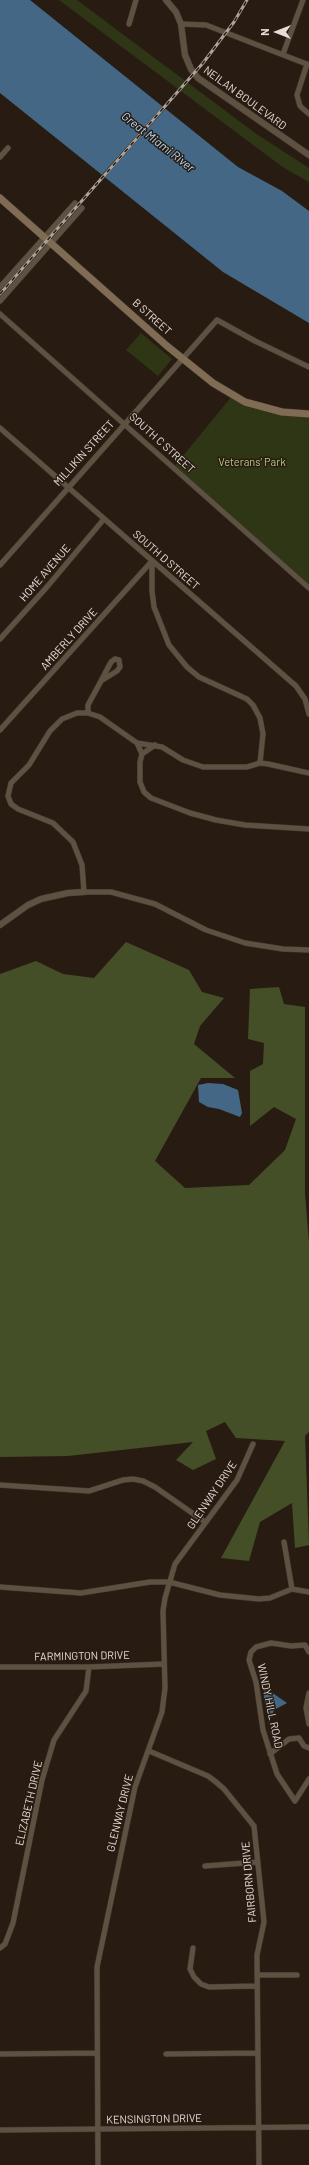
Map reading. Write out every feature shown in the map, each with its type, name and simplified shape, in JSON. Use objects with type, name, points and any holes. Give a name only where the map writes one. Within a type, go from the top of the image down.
[{"type":"main road","name":"B STREET","points":[[0,198],[182,358],[213,383],[246,402],[282,412],[309,414]]},
{"type":"street","points":[[129,24],[136,0]]},
{"type":"street","name":"NEILAN BOULEVARD","points":[[166,0],[173,8],[180,24],[184,56],[198,78],[309,155]]},
{"type":"street","points":[[283,54],[303,0]]},
{"type":"street","points":[[180,24],[206,25],[308,64],[297,95],[300,106],[309,114]]},
{"type":"street","points":[[0,157],[8,148]]},
{"type":"street","points":[[0,287],[75,203]]},
{"type":"street","points":[[0,301],[82,208]]},
{"type":"street","name":"SOUTH C STREET","points":[[0,314],[309,588]]},
{"type":"street","name":"MILLIKIN STREET","points":[[0,565],[67,487],[217,320],[255,341],[309,367]]},
{"type":"street","name":"SOUTH D STREET","points":[[0,428],[296,686],[305,699],[309,714]]},
{"type":"street","name":"HOME AVENUE","points":[[0,639],[46,588],[104,519]]},
{"type":"street","points":[[152,561],[152,591],[154,607],[169,645],[187,668],[199,677],[247,699],[253,705],[260,718],[264,734],[260,763]]},
{"type":"street","name":"AMBERLY DRIVE","points":[[0,730],[152,561]]},
{"type":"street","points":[[88,713],[88,705],[111,662],[115,659],[119,660],[120,667],[118,671],[101,681]]},
{"type":"street","points":[[84,892],[82,865],[73,842],[53,823],[18,809],[11,804],[8,796],[11,783],[29,765],[57,724],[70,715],[88,713],[100,717],[137,743],[155,745],[170,750],[183,760],[203,767],[247,767],[260,763],[309,773]]},
{"type":"street","points":[[137,743],[142,754],[139,774],[140,782],[144,792],[151,798],[190,813],[216,820],[244,824],[309,829]]},
{"type":"street","points":[[142,754],[155,745]]},
{"type":"street","points":[[0,925],[28,905],[41,900],[68,893],[111,892],[155,904],[206,930],[245,943],[283,949],[309,950]]},
{"type":"street","name":"GLENWAY DRIVE","points":[[98,2165],[97,1967],[135,1787],[162,1712],[165,1688],[163,1611],[169,1582],[175,1564],[237,1480],[253,1444]]},
{"type":"street","points":[[0,1486],[89,1491],[123,1480],[133,1479],[155,1487],[205,1522]]},
{"type":"street","points":[[284,1542],[292,1589]]},
{"type":"street","points":[[0,1587],[81,1593],[150,1582],[169,1582],[220,1595],[259,1599],[270,1598],[292,1589],[309,1592]]},
{"type":"street","name":"WINDY HILL ROAD","points":[[309,1652],[305,1645],[290,1646],[271,1643],[256,1647],[251,1652],[249,1660],[256,1682],[263,1730],[270,1754],[278,1774],[295,1801],[309,1780]]},
{"type":"street","name":"FARMINGTON DRIVE","points":[[0,1667],[89,1667],[164,1664]]},
{"type":"street","name":"ELIZABETH DRIVE","points":[[0,1948],[5,1944],[13,1923],[42,1780],[54,1740],[86,1691],[89,1667]]},
{"type":"street","points":[[309,1693],[306,1708],[309,1724]]},
{"type":"street","points":[[270,1754],[289,1739],[299,1738],[304,1746],[309,1748]]},
{"type":"street","name":"FAIRBORN DRIVE","points":[[149,1751],[208,1776],[224,1789],[254,1826],[264,1922],[258,1947],[256,1986],[259,2165]]},
{"type":"street","points":[[206,1866],[258,1862]]},
{"type":"street","points":[[193,1948],[190,1969],[194,1977],[201,1984],[209,1987],[256,1986]]},
{"type":"street","points":[[257,1975],[297,1975]]},
{"type":"street","points":[[0,2054],[97,2053]]},
{"type":"street","points":[[166,2054],[258,2053]]},
{"type":"street","name":"KENSINGTON DRIVE","points":[[0,2130],[309,2127]]},
{"type":"green space","points":[[59,0],[77,0],[255,133],[309,168],[309,182],[284,168]]},
{"type":"green space","points":[[141,333],[172,359],[158,376],[126,350]]},
{"type":"green space","name":"Veterans’ Park","points":[[232,396],[245,402],[309,414],[309,588],[174,467]]},
{"type":"green space","points":[[126,942],[189,970],[202,992],[224,998],[200,1026],[194,1044],[235,1078],[201,1078],[155,1161],[185,1188],[249,1185],[285,1150],[296,1119],[274,1107],[250,1126],[250,1071],[263,1064],[264,1043],[248,1039],[250,989],[279,987],[284,1004],[305,1007],[305,1194],[309,1243],[309,1432],[305,1436],[309,1545],[295,1548],[292,1503],[260,1522],[249,1561],[221,1558],[285,1441],[236,1438],[225,1422],[206,1431],[216,1459],[193,1470],[176,1460],[193,1442],[68,1456],[0,1457],[0,974],[36,961],[63,974],[94,978]]},
{"type":"water","name":"Great Miami River","points":[[0,0],[30,0],[238,167],[282,191],[309,211],[309,323],[223,272],[0,93]]},
{"type":"water","points":[[208,1083],[223,1084],[238,1090],[242,1113],[240,1117],[219,1109],[208,1107],[199,1102],[198,1085]]},
{"type":"water","points":[[264,1687],[287,1703],[274,1710],[269,1723],[264,1698]]},
{"type":"pier","points":[[164,105],[167,107],[103,179],[100,177]]},
{"type":"railway","points":[[0,294],[203,63],[234,22],[247,0]]}]
